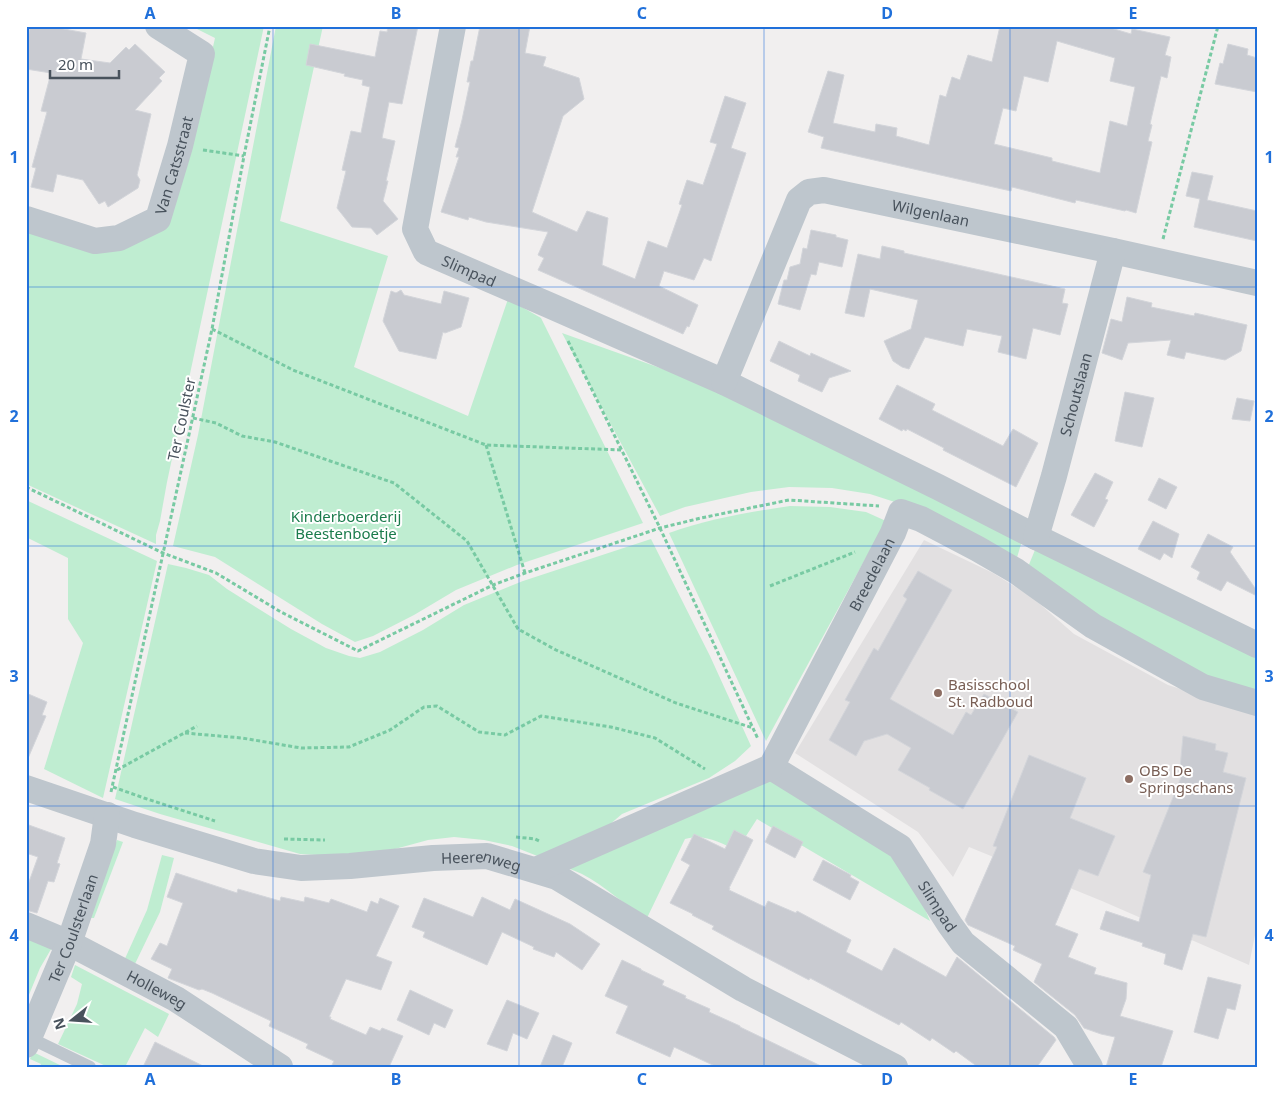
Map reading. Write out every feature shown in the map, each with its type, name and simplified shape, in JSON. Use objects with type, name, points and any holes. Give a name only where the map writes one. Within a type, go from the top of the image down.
[{"type":"street","name":"Van Catsstraat","points":[[26,219],[95,242],[119,238],[158,219],[180,146],[202,54],[158,26]]},
{"type":"street","name":"Slimpad","points":[[452,26],[415,229],[426,252],[724,382]]},
{"type":"street","name":"Wilgenlaan","points":[[724,382],[799,200],[809,192],[824,190],[1257,283]]},
{"type":"street","name":"Schoutslaan","points":[[1036,538],[1113,251]]},
{"type":"street","points":[[724,382],[938,487],[1036,538],[1257,645]]},
{"type":"street","points":[[897,523],[921,519],[978,549],[1016,572],[1092,626],[1203,687],[1257,703]]},
{"type":"street","name":"Breedelaan","points":[[771,767],[897,523]]},
{"type":"street","name":"Slimpad","points":[[771,767],[900,848],[963,943],[1066,1027],[1090,1067]]},
{"type":"street","points":[[536,870],[771,767]]},
{"type":"street","name":"Heerenweg","points":[[26,788],[254,861],[302,868],[350,866],[432,858],[487,856],[536,870],[557,877],[743,989],[894,1067]]},
{"type":"street","name":"Ter Coulsterlaan","points":[[28,1042],[69,943],[104,844],[106,815]]},
{"type":"street","name":"Holleweg","points":[[26,925],[69,943],[176,999],[280,1067]]},
{"type":"lane","name":"Ter Coulsterlaan","points":[[28,1042],[90,1067]]},
{"type":"path","name":"Ter Coulster","points":[[106,815],[212,329],[270,26]]},
{"type":"path","points":[[1157,261],[1218,26]]},
{"type":"path","points":[[180,146],[244,156]]},
{"type":"path","points":[[212,329],[293,370],[486,445],[622,450]]},
{"type":"path","points":[[568,340],[660,528],[771,767]]},
{"type":"path","points":[[193,418],[216,423],[242,436],[275,442],[394,483],[467,541],[518,629],[556,650],[676,703],[753,728]]},
{"type":"path","points":[[486,445],[525,573]]},
{"type":"path","points":[[26,487],[163,553],[216,573],[281,612],[358,651],[493,585],[660,528],[701,518],[789,500],[877,505],[897,523],[853,553],[770,586]]},
{"type":"path","points":[[185,733],[242,738],[301,748],[349,747],[390,730],[424,707],[436,706],[479,732],[506,735],[541,716],[655,738],[731,785]]},
{"type":"path","points":[[116,771],[197,726]]},
{"type":"path","points":[[112,786],[219,823]]},
{"type":"path","points":[[507,836],[535,839],[571,854]]},
{"type":"path","points":[[284,839],[327,840]]},
{"type":"shaded area","points":[[924,540],[993,573],[1032,597],[1074,634],[1168,685],[1257,713],[1257,925],[1249,965],[1102,901],[969,847],[953,877],[918,832],[795,753]]},
{"type":"green space","points":[[191,26],[264,26],[167,482],[156,535],[156,544],[26,484],[26,226],[101,249],[161,226],[193,136],[215,38]]},
{"type":"green space","name":"Kinderboerderij Beestenboetje","points":[[276,26],[323,26],[280,221],[388,256],[354,367],[468,416],[508,299],[541,318],[643,523],[517,565],[456,590],[414,615],[373,636],[355,642],[322,624],[215,557],[173,546],[198,435]]},
{"type":"green space","points":[[562,333],[722,390],[1022,541],[1015,564],[901,504],[870,494],[832,488],[789,487],[751,492],[685,507],[660,516]]},
{"type":"green space","points":[[26,500],[157,561],[103,798],[44,769],[83,643],[68,619],[68,558],[26,537]]},
{"type":"green space","points":[[790,506],[830,507],[866,512],[886,521],[766,741],[669,533],[729,516]]},
{"type":"green space","points":[[651,539],[710,656],[751,746],[735,761],[709,778],[622,814],[602,831],[545,859],[512,846],[484,840],[454,837],[428,840],[395,849],[335,856],[300,854],[160,814],[115,799],[168,564],[209,575],[227,589],[291,629],[326,648],[360,658],[380,652],[423,630],[464,605],[523,581]]},
{"type":"green space","points":[[1037,545],[1257,655],[1257,695],[1204,681],[1090,617],[1028,567]]},
{"type":"green space","points":[[760,774],[882,845],[915,885],[930,921],[757,819],[737,850],[705,838],[692,837],[685,839],[647,918],[590,879],[563,866]]},
{"type":"green space","points":[[117,840],[123,842],[94,918],[90,918],[96,897]]},
{"type":"green space","points":[[162,855],[174,858],[160,912],[133,968],[123,963],[147,910]]},
{"type":"green space","points":[[26,939],[54,944],[40,968],[26,1002]]},
{"type":"green space","points":[[75,965],[169,1014],[158,1037],[145,1028],[125,1067],[108,1067],[58,1044],[77,1004],[82,984],[71,977]]},
{"type":"green space","points":[[33,1052],[64,1067],[40,1067],[41,1064],[30,1059]]},
{"type":"building","points":[[30,26],[47,26],[86,33],[81,59],[110,63],[126,47],[129,50],[135,44],[165,72],[159,78],[162,81],[135,110],[151,114],[137,175],[140,180],[138,188],[108,207],[105,201],[99,204],[83,180],[57,174],[53,192],[31,187],[36,168],[32,167],[47,112],[41,111],[51,73],[26,69],[26,50]]},
{"type":"building","points":[[388,26],[418,26],[402,104],[389,102],[382,138],[395,141],[383,201],[398,219],[377,235],[371,228],[352,227],[337,208],[346,171],[342,170],[351,131],[361,133],[370,87],[362,85],[363,80],[306,65],[310,44],[375,57],[380,31],[387,32]]},
{"type":"building","points":[[480,26],[530,26],[525,53],[546,57],[543,66],[579,78],[584,99],[563,116],[532,212],[577,232],[587,211],[608,218],[602,265],[635,279],[648,241],[667,248],[682,205],[679,204],[687,180],[703,185],[717,144],[710,142],[725,96],[746,103],[731,148],[746,153],[711,261],[704,258],[694,280],[664,271],[659,286],[698,305],[689,327],[687,326],[683,334],[538,270],[544,258],[538,255],[548,232],[486,222],[469,217],[468,220],[441,212],[459,157],[456,157],[459,148],[455,147],[470,82],[467,82],[471,61],[473,61]]},
{"type":"building","points":[[1000,26],[1104,26],[1131,34],[1132,29],[1170,37],[1165,55],[1171,57],[1167,78],[1161,76],[1150,124],[1152,125],[1148,141],[1152,142],[1136,213],[1076,200],[1075,203],[1012,187],[1011,191],[821,148],[824,137],[808,132],[828,71],[844,75],[833,123],[875,132],[876,124],[897,128],[896,136],[929,145],[940,95],[946,97],[952,77],[960,80],[968,55],[992,62]],"holes":[[[1057,41],[1115,58],[1110,81],[1135,87],[1127,126],[1110,121],[1100,173],[1052,161],[1052,158],[994,144],[1003,108],[1016,111],[1024,76],[1048,82]]]},
{"type":"building","points":[[1228,44],[1248,49],[1247,55],[1257,58],[1257,92],[1215,84],[1220,63],[1223,64]]},
{"type":"building","points":[[1192,172],[1213,176],[1207,200],[1257,211],[1257,241],[1194,227],[1200,199],[1186,196]]},
{"type":"building","points":[[811,230],[836,235],[836,237],[848,240],[842,267],[819,262],[816,275],[811,274],[800,310],[778,304],[784,280],[787,280],[790,267],[800,264],[803,248],[807,249]]},
{"type":"building","points":[[882,246],[904,251],[904,253],[1065,289],[1062,303],[1068,304],[1060,335],[1033,328],[1026,359],[998,352],[1002,336],[967,329],[963,346],[925,337],[909,369],[902,367],[893,361],[884,341],[911,329],[918,300],[870,289],[864,317],[845,313],[858,254],[880,259]]},
{"type":"building","points":[[401,290],[404,295],[441,304],[444,291],[469,298],[461,327],[443,332],[436,359],[399,351],[383,321],[391,291],[396,293]]},
{"type":"building","points":[[1127,297],[1152,303],[1151,307],[1194,316],[1195,313],[1247,325],[1241,351],[1225,360],[1186,352],[1184,359],[1167,355],[1171,340],[1128,343],[1122,360],[1102,353],[1111,319],[1122,322]]},
{"type":"building","points":[[779,341],[810,356],[811,353],[851,371],[829,378],[822,392],[798,381],[800,375],[770,361]]},
{"type":"building","points":[[897,385],[935,404],[932,410],[1003,446],[1013,429],[1038,443],[1016,487],[943,450],[944,448],[907,429],[902,431],[879,419]]},
{"type":"building","points":[[1125,392],[1154,398],[1142,447],[1115,441]]},
{"type":"building","points":[[1237,398],[1254,401],[1250,421],[1232,419]]},
{"type":"building","points":[[1095,473],[1113,482],[1105,499],[1108,500],[1094,527],[1071,515]]},
{"type":"building","points":[[1159,478],[1177,487],[1166,509],[1148,500]]},
{"type":"building","points":[[1153,521],[1179,534],[1172,558],[1164,553],[1160,560],[1138,549]]},
{"type":"building","points":[[1208,534],[1233,547],[1230,552],[1257,591],[1257,596],[1227,581],[1221,591],[1197,579],[1200,572],[1191,567]]},
{"type":"building","points":[[918,571],[952,590],[890,699],[953,735],[966,712],[971,715],[984,694],[1018,712],[963,809],[898,770],[911,748],[887,734],[864,741],[856,756],[829,740],[850,702],[845,700],[874,648],[878,651],[907,599],[903,596]]},
{"type":"building","points":[[26,693],[47,702],[42,715],[46,716],[26,763]]},
{"type":"building","points":[[1183,736],[1216,744],[1215,750],[1228,753],[1223,772],[1246,778],[1206,937],[1193,934],[1182,970],[1164,964],[1166,954],[1142,946],[1143,943],[1100,929],[1106,911],[1139,922],[1151,875],[1143,872],[1184,770],[1180,768]]},
{"type":"building","points":[[1029,755],[1086,778],[1070,818],[1115,836],[1098,876],[1079,869],[1055,925],[1078,934],[1068,957],[1096,968],[1094,974],[1127,983],[1126,999],[1120,1016],[1173,1031],[1161,1067],[1106,1067],[1115,1037],[1084,1028],[1075,1015],[1034,982],[1042,964],[1013,950],[1015,946],[968,925],[965,920],[997,847],[993,846]]},
{"type":"building","points":[[26,824],[65,838],[57,863],[60,864],[54,882],[48,881],[37,913],[26,910],[26,890],[38,857],[26,853]]},
{"type":"building","points":[[773,826],[803,842],[795,858],[765,842]]},
{"type":"building","points":[[734,830],[753,840],[729,890],[765,907],[768,901],[796,913],[797,911],[851,940],[846,952],[882,971],[894,948],[946,977],[957,957],[1054,1037],[1056,1040],[1037,1067],[978,1067],[956,1051],[954,1053],[932,1038],[930,1041],[901,1022],[899,1025],[810,978],[809,980],[712,929],[714,926],[670,903],[690,865],[681,860],[694,834],[725,849]]},
{"type":"building","points":[[823,860],[851,875],[850,877],[859,882],[850,900],[813,880]]},
{"type":"building","points":[[176,873],[237,893],[238,889],[280,901],[281,897],[304,902],[305,897],[329,903],[331,899],[367,912],[371,901],[378,904],[380,898],[399,906],[376,956],[392,962],[381,990],[346,979],[329,1017],[366,1035],[370,1027],[380,1031],[382,1028],[403,1036],[389,1067],[331,1067],[334,1061],[306,1048],[308,1044],[269,1026],[271,1021],[212,993],[168,978],[172,969],[151,959],[160,943],[167,946],[183,903],[167,897]]},
{"type":"building","points":[[482,897],[510,910],[515,899],[570,924],[600,944],[582,970],[556,952],[554,957],[533,949],[534,947],[502,932],[487,965],[423,937],[425,932],[412,927],[424,898],[473,917]]},
{"type":"building","points":[[622,960],[664,981],[662,985],[710,1009],[709,1012],[823,1067],[717,1067],[674,1047],[670,1057],[616,1033],[628,1006],[605,996]]},
{"type":"building","points":[[1208,977],[1241,985],[1235,1010],[1227,1008],[1218,1039],[1194,1032]]},
{"type":"building","points":[[410,990],[453,1010],[445,1028],[434,1023],[429,1035],[397,1020]]},
{"type":"building","points":[[507,1000],[539,1013],[527,1039],[513,1033],[507,1051],[487,1044]]},
{"type":"building","points":[[553,1035],[572,1043],[562,1067],[540,1067]]},
{"type":"building","points":[[155,1042],[205,1067],[143,1067]]},
{"type":"place","name":"Basisschool St. Radboud","points":[[938,693]]},
{"type":"place","name":"OBS De Springschans","points":[[1129,779]]}]
